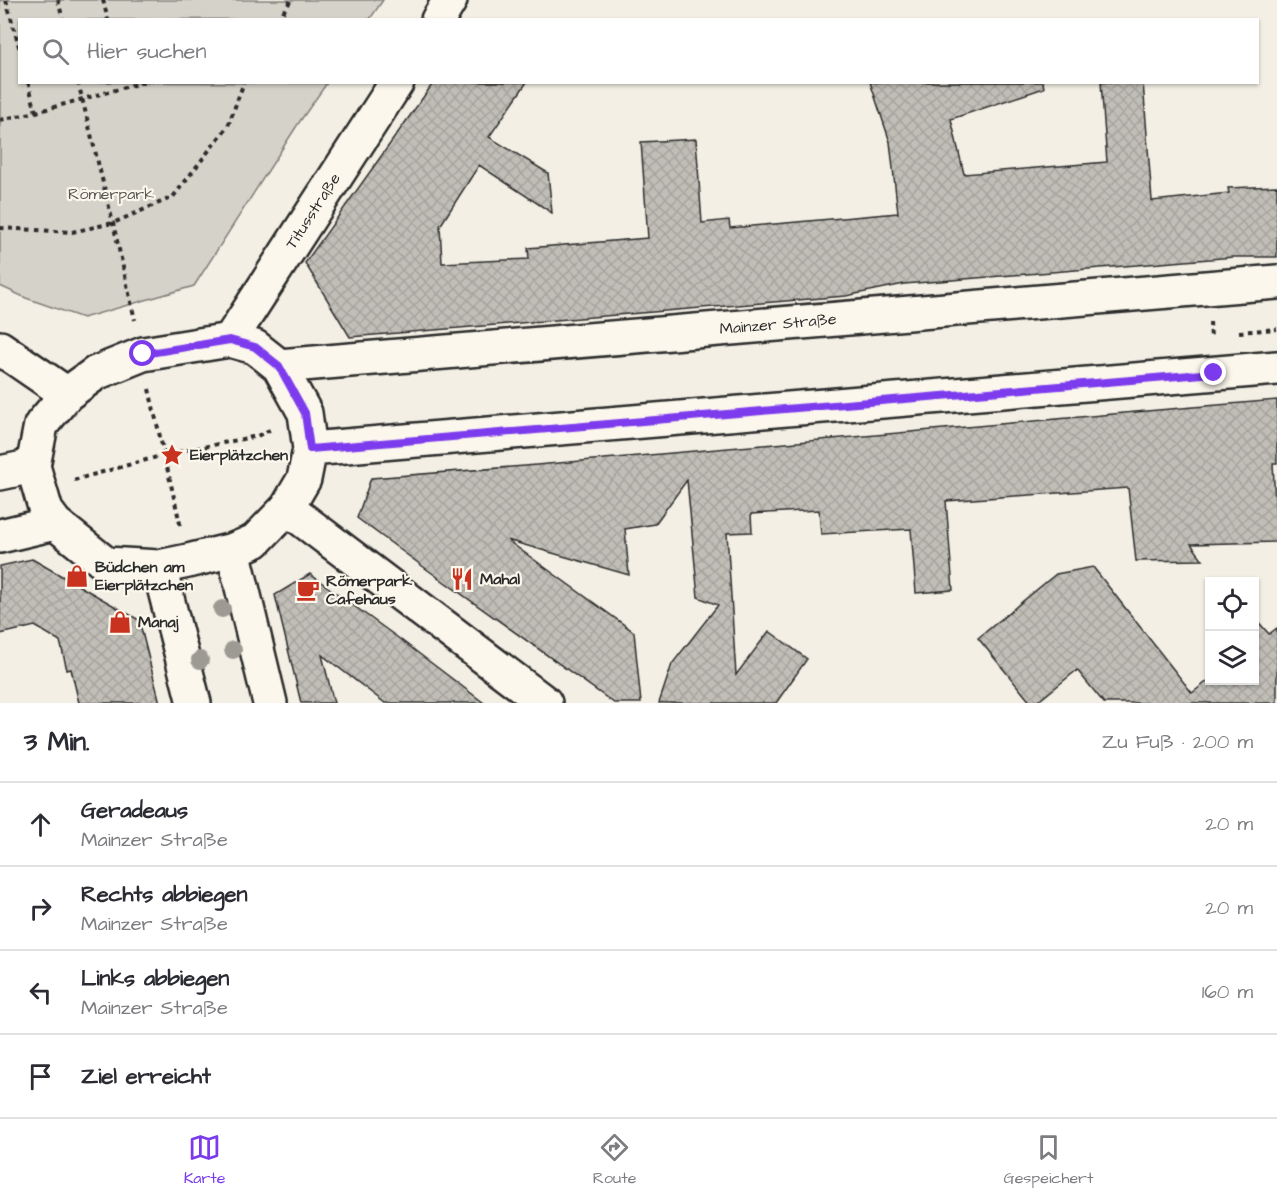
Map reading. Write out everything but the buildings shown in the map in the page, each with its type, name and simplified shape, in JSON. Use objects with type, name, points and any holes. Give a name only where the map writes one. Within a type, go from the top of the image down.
[{"type":"street","points":[[439,18],[450,0]]},
{"type":"street","name":"Titusstraße","points":[[230,340],[396,84]]},
{"type":"street","name":"Mainzer Straße","points":[[279,366],[1277,282]]},
{"type":"street","points":[[230,340],[255,347],[279,366],[305,413],[310,449],[303,479],[287,508],[255,541],[233,550],[159,567],[106,564],[55,523],[46,511],[36,478],[41,425],[67,394],[96,373],[143,354],[230,340]]},
{"type":"street","points":[[0,348],[67,394]]},
{"type":"street","points":[[310,449],[1277,368]]},
{"type":"street","points":[[0,473],[36,478]]},
{"type":"street","points":[[287,508],[545,703]]},
{"type":"street","points":[[0,536],[55,523]]},
{"type":"street","points":[[233,550],[270,703]]},
{"type":"street","points":[[159,567],[194,703]]},
{"type":"path","points":[[6,0],[18,43]]},
{"type":"path","points":[[58,0],[62,18]]},
{"type":"path","points":[[104,0],[108,18]]},
{"type":"path","points":[[279,18],[291,0]]},
{"type":"path","points":[[29,84],[36,112]]},
{"type":"path","points":[[36,478],[77,480],[164,455],[143,354],[79,84]]},
{"type":"path","points":[[0,228],[72,232],[113,224],[173,197],[228,126],[243,84]]},
{"type":"path","points":[[0,120],[83,99],[125,85]]},
{"type":"path","points":[[1207,288],[1214,373]]},
{"type":"green space","name":"Römerpark","points":[[0,0],[383,0],[371,18],[18,18],[18,84],[326,84],[194,286],[83,318],[26,298],[0,286]]},
{"type":"place","name":"Eierplätzchen","points":[[172,455]]},
{"type":"place","name":"Büdchen am Eierplätzchen","points":[[77,576]]},
{"type":"place","name":"Mahal","points":[[462,579]]},
{"type":"place","name":"Römerpark Cafehaus","points":[[308,590]]},
{"type":"place","name":"Manaj","points":[[120,622]]},
{"type":"route","points":[[143,354],[230,340],[255,347],[279,366],[305,413],[310,449],[1214,373]]}]
